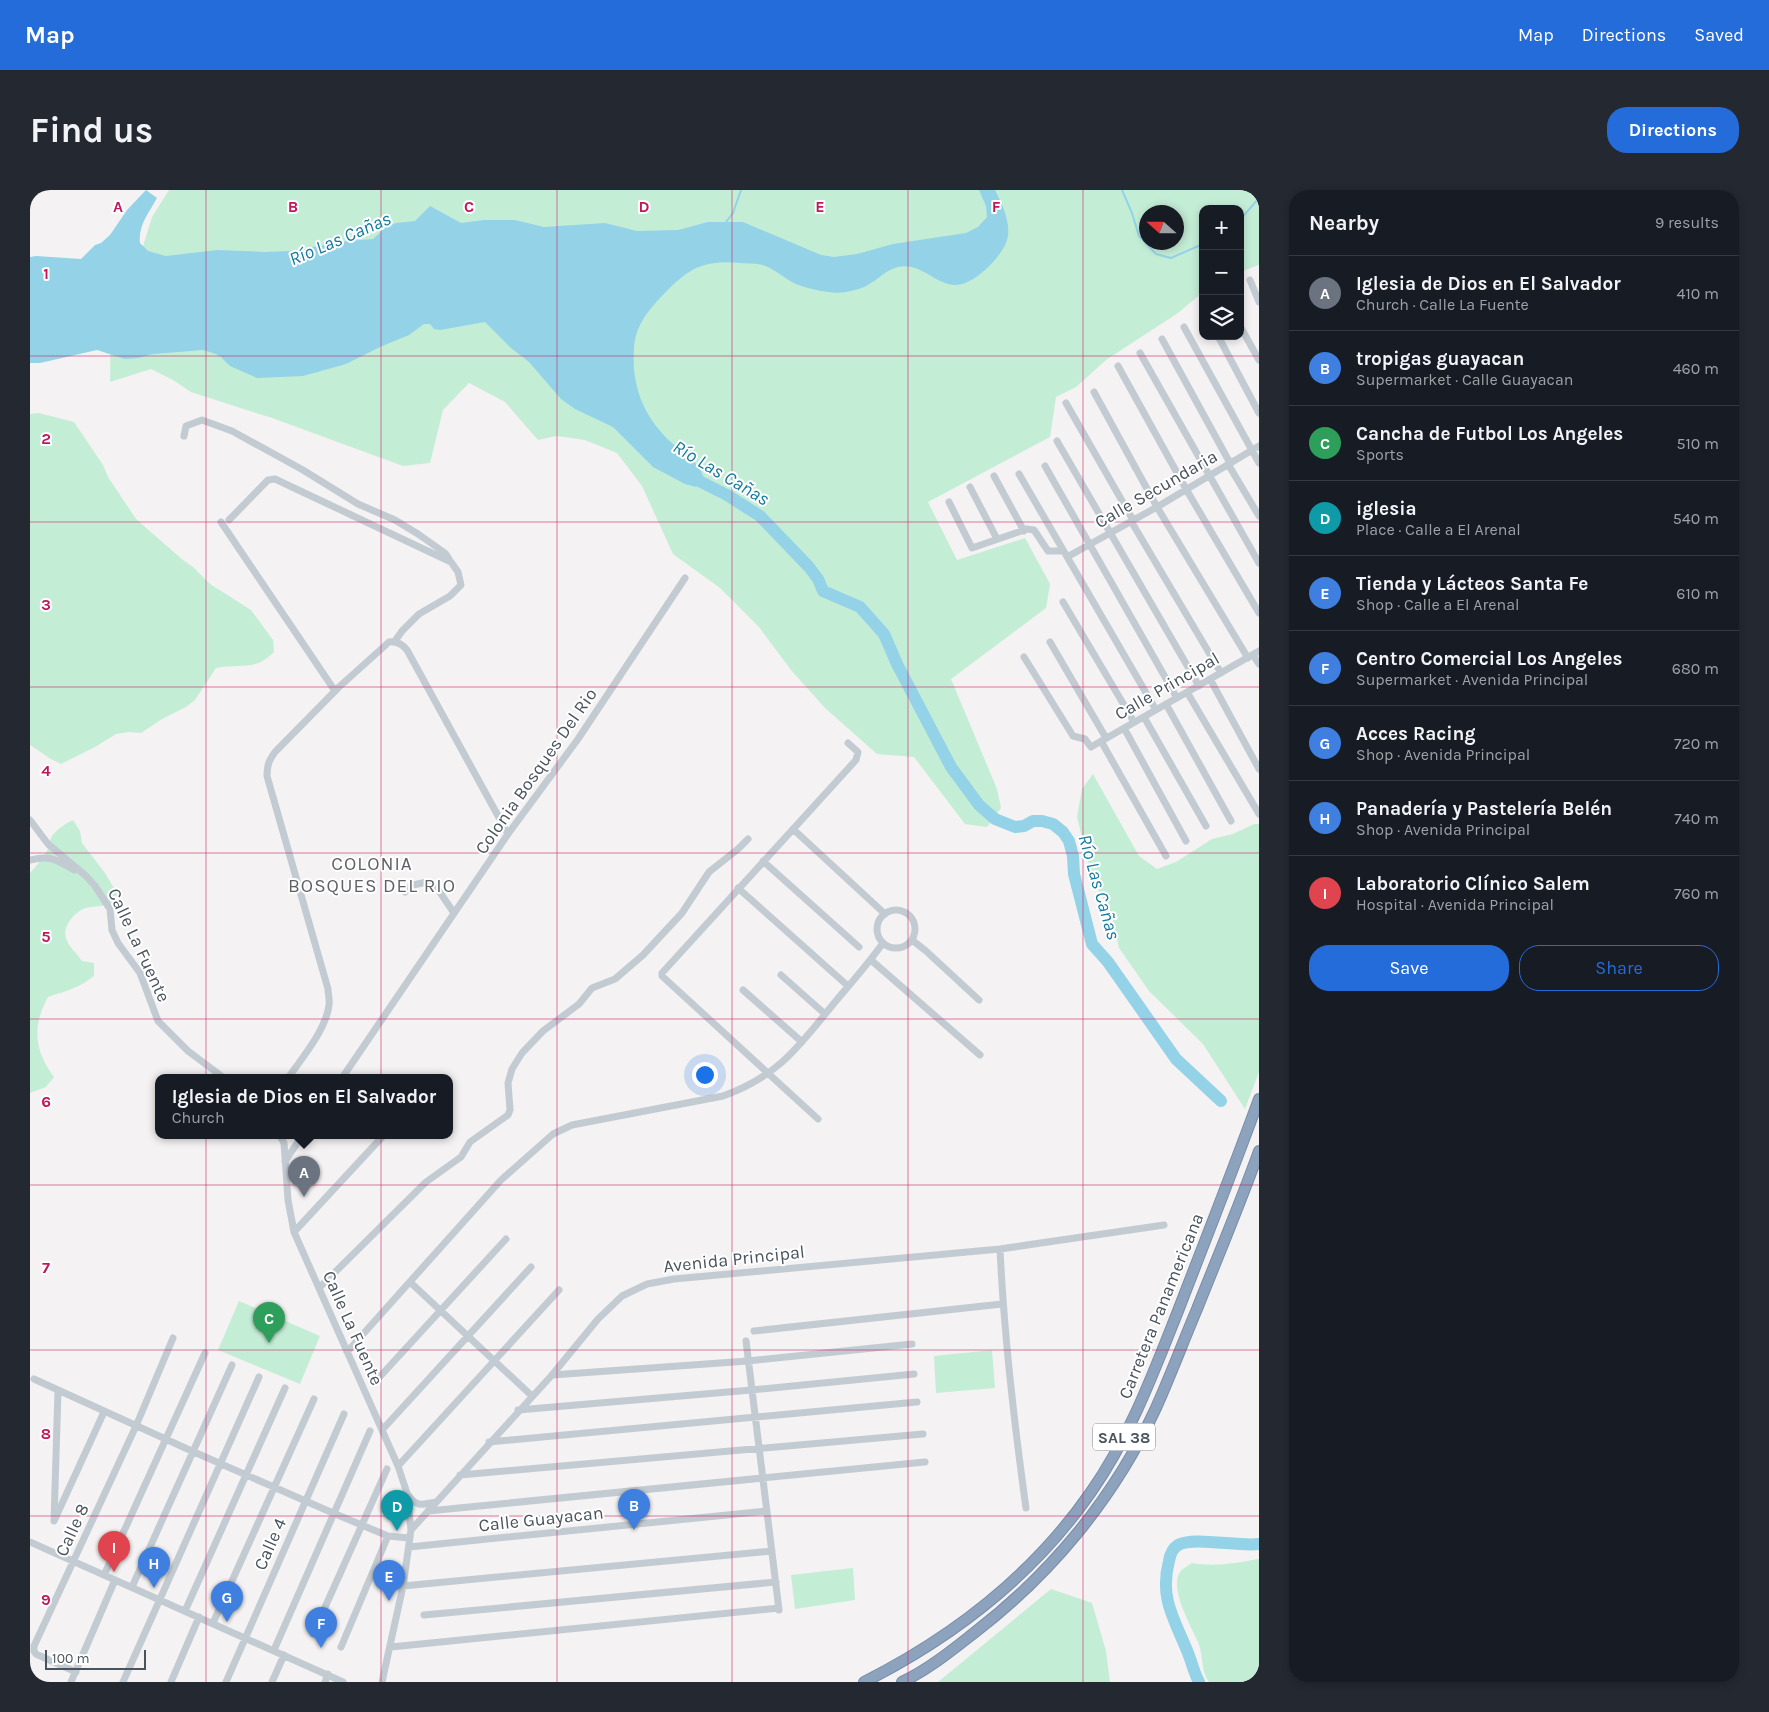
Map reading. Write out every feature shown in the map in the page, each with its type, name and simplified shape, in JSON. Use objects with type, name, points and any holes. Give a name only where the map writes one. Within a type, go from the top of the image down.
[{"type":"highway","name":"Carretera Panamericana","points":[[864,1682],[894,1667],[949,1632],[990,1602],[1033,1561],[1080,1506],[1110,1461],[1136,1412],[1208,1236],[1259,1099]]},
{"type":"highway","name":"Carretera Panamericana","points":[[902,1682],[937,1662],[1017,1597],[1048,1567],[1093,1513],[1124,1468],[1154,1410],[1223,1244],[1259,1151]]},
{"type":"highway","points":[[1222,1200],[1230,1206],[1239,1204]]},
{"type":"highway","points":[[1208,1236],[1216,1236],[1223,1244]]},
{"type":"street","points":[[1250,280],[1259,302]]},
{"type":"street","points":[[1184,327],[1259,463]]},
{"type":"street","points":[[1244,333],[1259,360]]},
{"type":"street","points":[[1162,339],[1259,516]]},
{"type":"street","points":[[1220,340],[1259,413]]},
{"type":"street","points":[[1140,353],[1259,563]]},
{"type":"street","points":[[1118,366],[1186,489],[1259,613]]},
{"type":"street","points":[[1094,392],[1157,507],[1259,664]]},
{"type":"street","points":[[1066,403],[1132,521],[1221,673]]},
{"type":"street","points":[[184,436],[186,426],[202,420],[232,431],[303,470],[358,504],[395,520],[445,553],[458,572],[461,585],[450,596],[419,614],[402,630],[394,641]]},
{"type":"street","points":[[1058,441],[1198,686]]},
{"type":"street","name":"Calle Secundaria","points":[[1065,554],[1089,545],[1259,446]]},
{"type":"street","points":[[1045,466],[1177,698]]},
{"type":"street","points":[[1019,474],[1156,710]]},
{"type":"street","points":[[994,476],[1024,530]]},
{"type":"street","points":[[229,520],[268,480],[275,479],[451,562]]},
{"type":"street","points":[[970,487],[997,539]]},
{"type":"street","points":[[948,502],[972,548],[1024,530],[1034,530],[1048,551],[1065,554]]},
{"type":"street","points":[[221,522],[335,691]]},
{"type":"street","name":"Colonia Bosques Del Rio","points":[[345,1074],[508,834],[578,739],[685,578]]},
{"type":"street","points":[[1063,602],[1134,722]]},
{"type":"street","points":[[291,1074],[315,1038],[324,1022],[329,1006],[328,989],[268,776],[267,767],[275,752],[335,691],[389,642],[394,641],[402,644],[407,650],[508,834]]},
{"type":"street","points":[[1050,642],[1166,856]]},
{"type":"street","name":"Calle Principal","points":[[1024,657],[1073,736],[1085,739],[1091,747],[1253,654]]},
{"type":"street","points":[[1210,679],[1259,769]]},
{"type":"street","points":[[1187,692],[1259,814]]},
{"type":"street","points":[[1166,704],[1231,821]]},
{"type":"street","points":[[1144,716],[1206,826]]},
{"type":"street","points":[[1124,728],[1186,842]]},
{"type":"street","points":[[818,1119],[662,976],[662,973],[856,760],[858,752],[848,743]]},
{"type":"street","name":"Calle La Fuente","points":[[30,820],[48,844],[96,886],[110,909],[112,930],[118,943],[140,973],[158,1021],[188,1051],[219,1074]]},
{"type":"street","points":[[793,829],[885,914]]},
{"type":"street","points":[[319,1288],[426,1182],[461,1157],[470,1142],[508,1115],[510,1110],[508,1083],[512,1069],[522,1053],[544,1031],[579,1004],[592,988],[616,979],[643,955],[682,913],[709,872],[748,839]]},
{"type":"street","points":[[30,860],[51,857],[86,876]]},
{"type":"street","points":[[763,861],[859,947]]},
{"type":"street","points":[[405,892],[414,885],[426,882],[437,888],[454,913]]},
{"type":"street","points":[[738,888],[848,986]]},
{"type":"street","points":[[897,910],[909,916],[915,927],[912,940],[902,948],[895,948],[883,943],[877,928],[881,918],[885,914],[897,910]]},
{"type":"street","points":[[912,940],[979,1000]]},
{"type":"street","points":[[346,1352],[501,1180],[553,1134],[572,1125],[592,1120],[723,1096],[745,1088],[784,1062],[871,960],[883,943]]},
{"type":"street","points":[[871,960],[980,1055]]},
{"type":"street","points":[[781,975],[825,1014]]},
{"type":"street","points":[[743,990],[802,1042]]},
{"type":"street","name":"Calle La Fuente","points":[[282,1139],[284,1143],[288,1200],[294,1232],[398,1466],[407,1493],[410,1534]]},
{"type":"street","points":[[285,1161],[300,1139]]},
{"type":"street","points":[[294,1232],[380,1139]]},
{"type":"street","name":"Avenida Principal","points":[[410,1534],[489,1442],[552,1375],[598,1320],[622,1296],[647,1284],[700,1276],[1000,1249],[1164,1225]]},
{"type":"street","points":[[375,1382],[506,1239]]},
{"type":"street","points":[[1000,1249],[1002,1304],[1007,1335],[1015,1432],[1026,1508]]},
{"type":"street","points":[[382,1430],[531,1267]]},
{"type":"street","points":[[410,1282],[532,1396]]},
{"type":"street","points":[[398,1466],[559,1290]]},
{"type":"street","points":[[754,1331],[1002,1304]]},
{"type":"street","name":"Calle 8","points":[[76,1672],[36,1654],[34,1646],[136,1426],[173,1338]]},
{"type":"street","points":[[391,1647],[779,1609],[746,1341]]},
{"type":"street","points":[[552,1375],[748,1361],[912,1344]]},
{"type":"street","points":[[104,1575],[204,1353]]},
{"type":"street","points":[[132,1587],[232,1365]]},
{"type":"street","points":[[518,1410],[914,1374]]},
{"type":"street","points":[[123,1682],[259,1377]]},
{"type":"street","points":[[34,1379],[220,1464],[388,1536],[410,1534],[403,1586],[382,1682]]},
{"type":"street","points":[[185,1611],[286,1388]]},
{"type":"street","points":[[58,1390],[54,1522],[104,1412]]},
{"type":"street","points":[[213,1623],[314,1399]]},
{"type":"street","points":[[489,1442],[917,1402]]},
{"type":"street","name":"Calle 4","points":[[226,1682],[344,1414]]},
{"type":"street","points":[[274,1650],[370,1430]]},
{"type":"street","points":[[460,1475],[923,1434]]},
{"type":"street","points":[[428,1511],[925,1462]]},
{"type":"street","points":[[313,1634],[386,1469]]},
{"type":"street","points":[[407,1493],[413,1502],[417,1504],[437,1502]]},
{"type":"street","name":"Calle Guayacan","points":[[408,1547],[767,1511]]},
{"type":"street","points":[[341,1647],[388,1536]]},
{"type":"street","points":[[30,1542],[343,1682]]},
{"type":"street","points":[[403,1586],[772,1551]]},
{"type":"street","points":[[71,1682],[115,1580]]},
{"type":"street","points":[[424,1615],[776,1582]]},
{"type":"street","points":[[171,1682],[200,1617]]},
{"type":"street","points":[[272,1682],[284,1655]]},
{"type":"street","points":[[325,1682],[328,1674]]},
{"type":"green space","points":[[169,190],[1259,190],[1259,265],[1244,271],[1244,205],[1199,205],[1199,295],[1178,313],[1106,360],[1076,387],[1056,397],[1050,437],[928,502],[957,560],[1025,538],[1050,584],[1046,608],[951,679],[997,789],[1001,808],[987,827],[965,824],[914,757],[877,754],[825,708],[791,670],[759,627],[720,588],[673,554],[642,486],[617,453],[585,440],[557,436],[538,440],[505,402],[469,383],[443,410],[430,463],[403,466],[275,419],[191,392],[151,369],[110,382],[111,313],[141,253],[152,217]]},
{"type":"green space","points":[[39,413],[74,422],[136,519],[193,567],[210,584],[251,610],[273,640],[274,652],[253,665],[216,668],[195,700],[186,707],[162,719],[141,733],[116,734],[61,764],[30,745],[30,414]]},
{"type":"green space","points":[[1093,774],[1139,856],[1157,869],[1176,862],[1212,839],[1233,834],[1254,824],[1259,824],[1259,1072],[1245,1109],[1203,1044],[1149,991],[1119,948],[1111,912],[1096,886],[1077,817],[1082,789]]},
{"type":"green space","points":[[73,820],[80,831],[82,843],[105,873],[118,895],[110,905],[89,907],[78,912],[68,924],[65,934],[67,942],[82,961],[94,963],[94,976],[78,986],[48,997],[39,1018],[38,1038],[42,1057],[54,1077],[46,1087],[30,1093],[30,873],[49,848],[49,843],[54,834]]},
{"type":"green space","points":[[239,1301],[320,1336],[300,1384],[218,1350]]},
{"type":"green space","points":[[992,1350],[995,1388],[936,1393],[934,1356]]},
{"type":"green space","points":[[1259,1559],[1259,1682],[1209,1682],[1204,1673],[1198,1642],[1182,1607],[1177,1588],[1177,1579],[1180,1572],[1192,1563],[1217,1565]]},
{"type":"green space","points":[[853,1568],[855,1600],[795,1609],[791,1575]]},
{"type":"green space","points":[[1051,1589],[1092,1603],[1106,1651],[1110,1682],[938,1682]]},
{"type":"water","points":[[146,190],[157,198],[142,225],[140,243],[148,251],[166,256],[217,250],[289,251],[348,241],[373,239],[386,227],[396,223],[415,221],[430,206],[461,223],[484,220],[515,220],[544,227],[605,223],[637,231],[678,230],[708,222],[743,222],[821,255],[834,257],[857,254],[893,244],[966,233],[978,227],[987,217],[986,206],[979,190],[995,190],[1006,214],[1008,234],[1004,247],[986,269],[970,281],[955,285],[947,284],[921,270],[906,266],[889,270],[862,288],[838,293],[808,288],[792,282],[776,271],[758,264],[728,262],[707,264],[682,277],[658,300],[640,325],[635,340],[634,362],[637,388],[647,412],[662,433],[698,466],[704,478],[696,487],[685,484],[653,467],[613,427],[575,409],[561,399],[529,362],[511,348],[485,322],[440,330],[434,329],[430,324],[424,324],[409,335],[346,364],[303,376],[257,378],[230,366],[216,354],[203,350],[153,354],[125,359],[97,350],[40,363],[30,363],[30,257],[81,259],[95,245],[101,243],[110,235],[127,210]]},
{"type":"waterway","points":[[726,222],[733,213],[741,190]]},
{"type":"waterway","points":[[1122,190],[1139,236],[1156,254],[1171,258],[1199,246]]},
{"type":"waterway","points":[[1244,215],[1259,198]]},
{"type":"waterway","name":"Río Las Cañas","points":[[685,474],[727,495],[760,516],[809,567],[818,579],[823,591],[860,607],[884,634],[897,664],[951,767],[979,805],[995,819],[1015,827],[1024,826],[1033,821],[1042,821],[1053,824],[1063,832],[1069,841],[1073,856],[1074,874],[1092,944],[1108,962],[1176,1059],[1221,1101]]},
{"type":"waterway","name":"Río Las Cañas","points":[[1199,1682],[1167,1598],[1166,1575],[1171,1554],[1178,1545],[1185,1542],[1259,1544]]},
{"type":"place","name":"Iglesia de Dios en El Salvador","points":[[304,1197]]},
{"type":"place","name":"Cancha de Futbol Los Angeles","points":[[269,1343]]},
{"type":"place","name":"tropigas guayacan","points":[[634,1530]]},
{"type":"place","name":"iglesia","points":[[397,1531]]},
{"type":"place","name":"Laboratorio Clínico Salem","points":[[114,1572]]},
{"type":"place","name":"Panadería y Pastelería Belén","points":[[154,1588]]},
{"type":"place","name":"Tienda y Lácteos Santa Fe","points":[[389,1601]]},
{"type":"place","name":"Acces Racing","points":[[227,1622]]},
{"type":"place","name":"Centro Comercial Los Angeles","points":[[321,1648]]},
{"type":"district","name":"COLONIA BOSQUES DEL RIO","points":[[372,875]]}]
